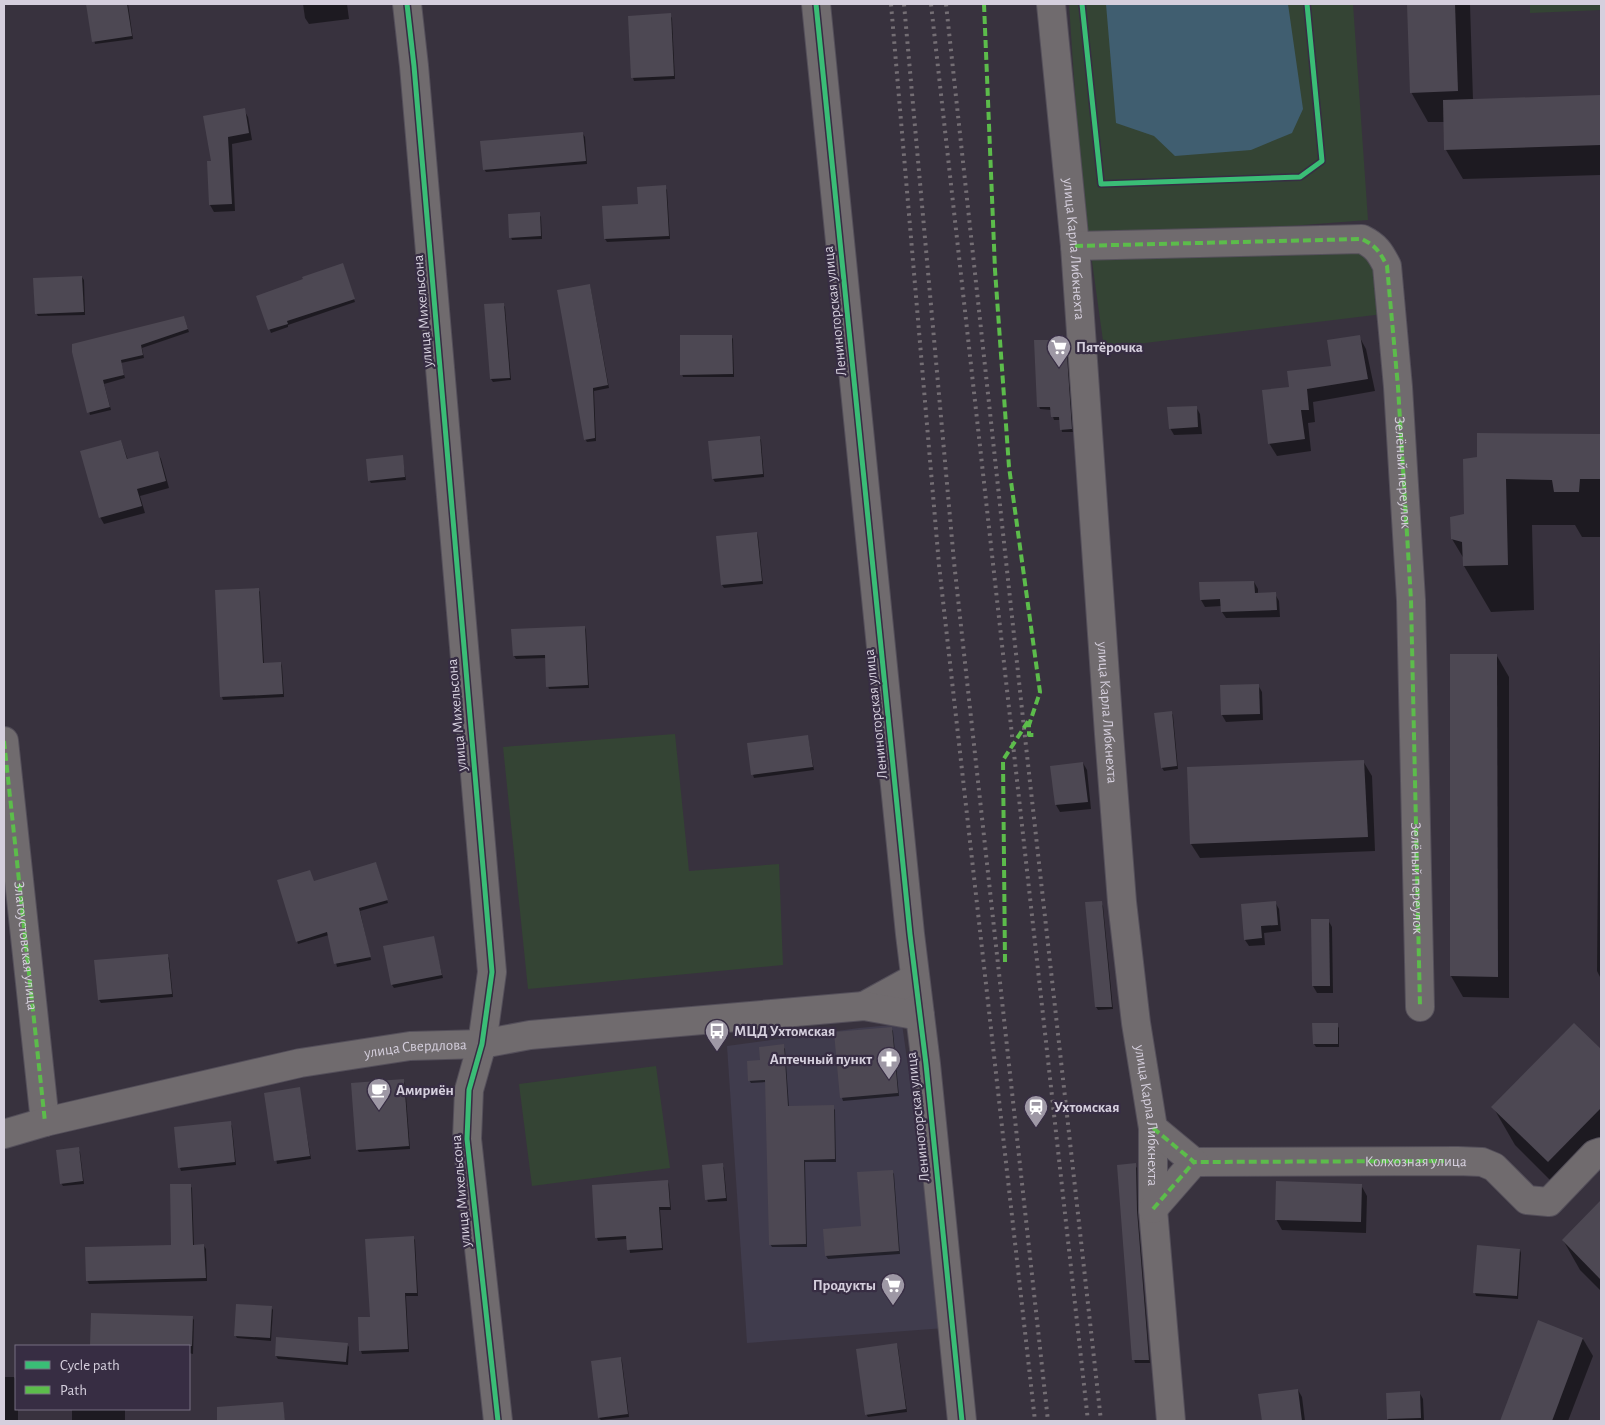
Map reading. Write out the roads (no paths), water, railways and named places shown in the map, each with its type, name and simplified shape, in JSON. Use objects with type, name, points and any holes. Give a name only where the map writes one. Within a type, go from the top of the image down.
[{"type":"street","name":"улица Михельсона","points":[[407,4],[492,972],[482,1044],[469,1090],[467,1139],[498,1421]]},
{"type":"street","name":"Лениногорская улица","points":[[816,4],[962,1421]]},
{"type":"street","name":"улица Карла Либкнехта","points":[[1051,4],[1075,246],[1121,892],[1136,1024],[1153,1128],[1153,1209],[1171,1421]]},
{"type":"street","name":"Зелёный переулок","points":[[1075,246],[1362,239],[1374,244],[1387,266],[1398,388],[1411,600],[1420,1007]]},
{"type":"street","name":"Златоустовская улица","points":[[4,741],[45,1122]]},
{"type":"street","name":"улица Свердлова","points":[[864,1006],[915,978]]},
{"type":"street","name":"улица Свердлова","points":[[4,1134],[45,1122],[300,1063],[410,1046],[482,1044],[530,1035],[864,1006],[920,1016]]},
{"type":"street","points":[[1153,1128],[1194,1162],[1153,1209]]},
{"type":"street","name":"Колхозная улица","points":[[1194,1162],[1482,1162],[1494,1167],[1527,1200],[1549,1202],[1595,1154],[1601,1152]]},
{"type":"water","points":[[1106,4],[1288,4],[1303,109],[1292,133],[1251,150],[1175,156],[1154,136],[1116,123]]},
{"type":"railway","points":[[891,4],[939,565],[1035,1421]]},
{"type":"railway","points":[[904,4],[954,562],[1048,1421]]},
{"type":"railway","points":[[931,4],[1088,1421]]},
{"type":"railway","points":[[946,4],[1101,1421]]},
{"type":"place","name":"Пятёрочка","points":[[1059,368]]},
{"type":"place","name":"МЦД Ухтомская","points":[[717,1052]]},
{"type":"place","name":"Аптечный пункт","points":[[889,1080]]},
{"type":"place","name":"Амириён","points":[[379,1111]]},
{"type":"place","name":"Ухтомская","points":[[1036,1128]]},
{"type":"place","name":"Продукты","points":[[893,1306]]}]
